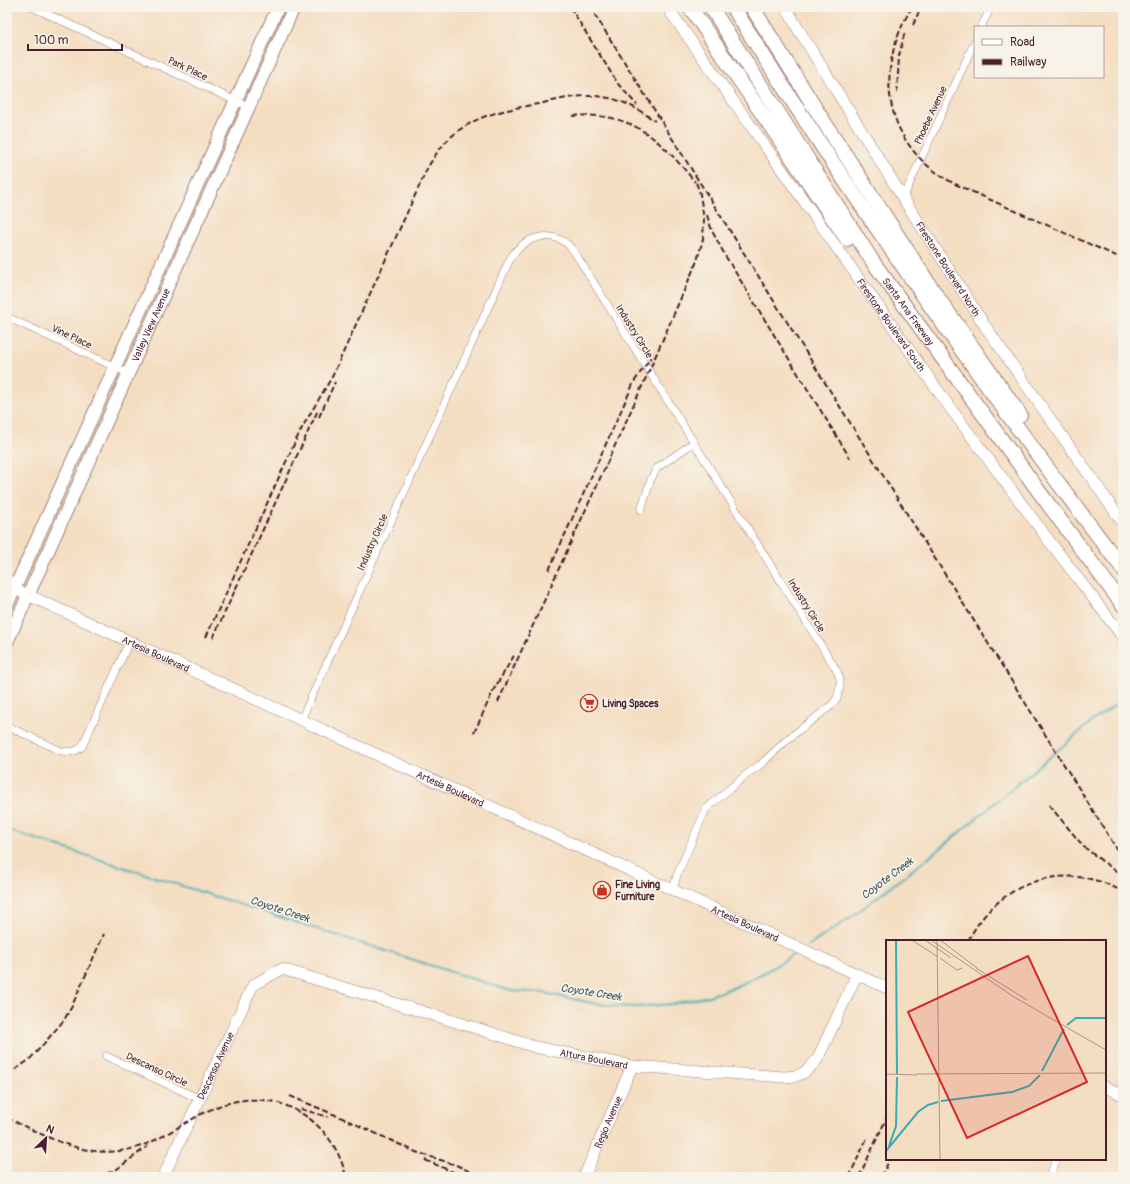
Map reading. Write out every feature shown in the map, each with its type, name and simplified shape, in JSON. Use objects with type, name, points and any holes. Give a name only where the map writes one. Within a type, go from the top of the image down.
[{"type":"highway","points":[[690,7],[850,243],[873,262]]},
{"type":"highway","name":"Santa Ana Freeway","points":[[711,7],[873,262],[1038,491],[1123,605]]},
{"type":"highway","points":[[733,7],[852,194],[1052,475],[1123,569]]},
{"type":"highway","points":[[752,7],[934,292],[1056,466],[1123,556]]},
{"type":"main road","name":"Valley View Avenue","points":[[7,605],[11,589],[67,472],[278,7]]},
{"type":"main road","name":"Valley View Avenue","points":[[7,642],[294,7]]},
{"type":"main road","points":[[67,472],[80,478]]},
{"type":"street","name":"Park Place","points":[[32,7],[249,107]]},
{"type":"street","name":"Firestone Boulevard South","points":[[667,7],[948,405],[1043,533],[1123,637]]},
{"type":"street","name":"Firestone Boulevard North","points":[[786,7],[903,198],[985,326],[1123,523]]},
{"type":"street","points":[[982,26],[991,7]]},
{"type":"street","name":"Phoebe Avenue","points":[[903,198],[974,43]]},
{"type":"street","name":"Industry Circle","points":[[301,720],[510,259],[516,250],[525,242],[538,237],[551,237],[561,240],[572,249],[837,671],[840,679],[840,687],[837,698],[832,705],[789,738],[760,765],[747,774],[706,809],[677,876],[673,890]]},
{"type":"street","name":"Vine Place","points":[[7,317],[128,373]]},
{"type":"street","points":[[641,510],[651,478],[658,468],[693,443]]},
{"type":"street","points":[[7,579],[11,589]]},
{"type":"street","name":"Artesia Boulevard","points":[[11,589],[28,595],[886,988]]},
{"type":"street","points":[[7,726],[61,751],[73,752],[82,747],[130,642]]},
{"type":"street","name":"Altura Boulevard","points":[[282,969],[535,1047],[632,1066],[784,1077],[800,1074],[810,1068],[817,1060],[857,974]]},
{"type":"street","name":"Descanso Avenue","points":[[163,1177],[253,985],[282,969]]},
{"type":"street","name":"Descanso Circle","points":[[106,1056],[200,1099]]},
{"type":"street","name":"Regio Avenue","points":[[584,1177],[632,1066]]},
{"type":"street","points":[[1106,1087],[1123,1095]]},
{"type":"street","points":[[1049,1177],[1057,1160]]},
{"type":"waterway","name":"Coyote Creek","points":[[807,947],[854,915],[941,848],[1095,719],[1123,700]]},
{"type":"waterway","name":"Coyote Creek","points":[[7,830],[511,991],[544,993],[613,1006],[636,1007],[672,1004],[709,996],[735,987],[767,971],[798,952]]},
{"type":"railway","points":[[570,7],[618,84],[637,105]]},
{"type":"railway","points":[[590,7],[1123,859]]},
{"type":"railway","points":[[912,7],[899,32],[892,57],[889,82],[892,106],[900,129],[913,150],[931,168],[955,184],[1123,259]]},
{"type":"railway","points":[[913,25],[921,7]]},
{"type":"railway","points":[[897,93],[899,56],[905,31]]},
{"type":"railway","points":[[206,637],[296,440],[332,377],[427,169],[449,138],[462,128],[491,114],[524,106],[576,97],[592,96],[616,100],[634,107],[655,121]]},
{"type":"railway","points":[[573,116],[612,118],[628,123],[643,131],[657,141],[695,182]]},
{"type":"railway","points":[[498,702],[649,371],[697,261],[703,239],[704,220],[700,194],[696,182]]},
{"type":"railway","points":[[707,215],[712,231],[726,257],[850,458]]},
{"type":"railway","points":[[549,570],[634,382],[651,357]]},
{"type":"railway","points":[[319,417],[335,382]]},
{"type":"railway","points":[[213,638],[318,410]]},
{"type":"railway","points":[[474,733],[494,689],[515,654]]},
{"type":"railway","points":[[1049,805],[1084,847],[1123,876]]},
{"type":"railway","points":[[969,940],[981,921],[996,904],[1014,891],[1035,882],[1056,877],[1078,877],[1101,882],[1123,892]]},
{"type":"railway","points":[[7,1074],[29,1060],[64,1020],[71,1008],[104,934]]},
{"type":"railway","points":[[290,1096],[416,1152],[456,1165],[482,1177]]},
{"type":"railway","points":[[7,1118],[47,1137],[75,1147],[104,1152],[138,1147],[156,1140],[205,1112],[222,1105],[241,1101],[262,1100],[280,1103],[307,1117],[321,1129],[337,1151],[346,1177]]},
{"type":"railway","points":[[301,1109],[328,1117]]},
{"type":"railway","points":[[859,1177],[886,1119]]},
{"type":"railway","points":[[849,1177],[868,1136]]},
{"type":"railway","points":[[99,1177],[117,1169],[148,1146]]},
{"type":"railway","points":[[425,1160],[465,1177]]},
{"type":"railway","points":[[881,1177],[890,1160]]},
{"type":"railway","points":[[17,1174],[24,1177]]},
{"type":"railway","points":[[426,1177],[456,1177]]},
{"type":"place","name":"Living Spaces","points":[[589,703]]},
{"type":"place","name":"Fine Living Furniture","points":[[602,890]]}]
